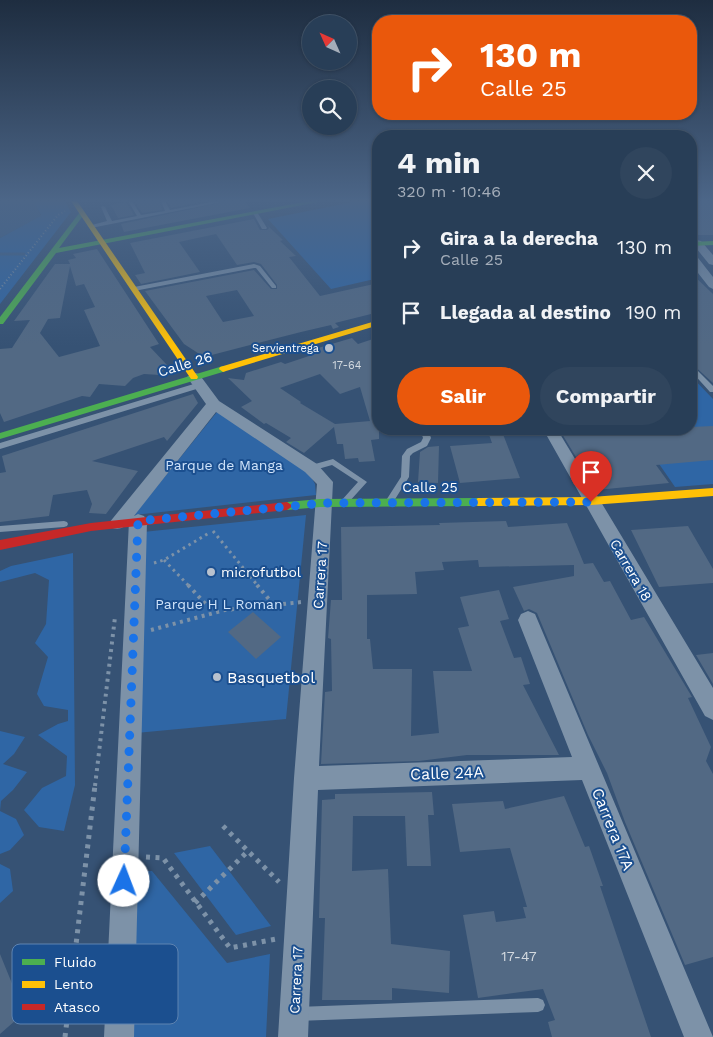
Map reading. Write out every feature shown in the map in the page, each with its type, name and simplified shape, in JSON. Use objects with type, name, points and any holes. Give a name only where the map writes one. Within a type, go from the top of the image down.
[{"type":"main road","points":[[0,322],[53,250],[56,249]]},
{"type":"main road","name":"Carrera 17","points":[[108,249],[197,381]]},
{"type":"main road","name":"Calle 26","points":[[0,436],[197,381],[372,324]]},
{"type":"main road","name":"Calle 25","points":[[0,545],[91,527],[128,522],[334,503],[591,502],[713,492]]},
{"type":"street","points":[[700,249],[713,262]]},
{"type":"street","points":[[697,264],[713,285]]},
{"type":"street","name":"Carrera 17","points":[[197,381],[214,404],[311,468],[325,482],[334,503],[306,778],[293,1037]]},
{"type":"street","points":[[121,944],[128,522],[214,404]]},
{"type":"street","name":"Carrera 18","points":[[553,435],[713,710]]},
{"type":"street","name":"Carrera 17A","points":[[528,620],[699,1037]]},
{"type":"street","name":"Calle 24A","points":[[306,778],[588,768]]},
{"type":"street","points":[[119,1024],[119,1037]]},
{"type":"lane","points":[[134,289],[254,266],[258,267],[274,288]]},
{"type":"lane","points":[[697,373],[713,390]]},
{"type":"lane","points":[[0,446],[197,381]]},
{"type":"lane","points":[[389,502],[405,477],[406,456],[410,451],[424,444],[427,438],[426,435]]},
{"type":"lane","points":[[311,468],[333,462],[363,482],[334,503]]},
{"type":"lane","points":[[0,529],[76,523],[91,527]]},
{"type":"lane","points":[[294,1014],[538,1005]]},
{"type":"path","points":[[0,288],[30,249]]},
{"type":"path","points":[[213,523],[213,531],[272,603]]},
{"type":"path","points":[[150,562],[156,564],[213,531]]},
{"type":"path","points":[[164,560],[214,612]]},
{"type":"path","points":[[301,611],[303,592]]},
{"type":"path","points":[[146,625],[146,632],[214,612],[272,603],[302,602]]},
{"type":"path","points":[[76,944],[115,611]]},
{"type":"path","points":[[223,826],[279,882]]},
{"type":"path","points":[[195,903],[248,851]]},
{"type":"path","points":[[139,857],[163,858],[230,948],[277,939]]},
{"type":"path","points":[[278,891],[279,872]]},
{"type":"path","points":[[276,949],[277,929]]},
{"type":"path","points":[[65,1037],[67,1024]]},
{"type":"green space","points":[[0,249],[42,249],[0,304]]},
{"type":"green space","points":[[295,249],[372,249],[372,280],[331,289]]},
{"type":"green space","points":[[697,382],[713,399],[713,484],[675,487],[639,435],[697,435]]},
{"type":"green space","name":"Parque de Manga","points":[[217,412],[309,473],[315,484],[316,495],[134,515]]},
{"type":"green space","name":"Parque H L Roman","points":[[306,515],[286,719],[136,733],[143,532]]},
{"type":"green space","points":[[73,553],[75,785],[64,831],[39,827],[24,810],[42,788],[66,776],[67,756],[38,735],[58,724],[68,721],[68,710],[44,706],[37,694],[48,657],[35,643],[46,624],[49,580],[35,573],[0,582],[0,571],[11,566]]},
{"type":"green space","points":[[0,731],[25,737],[14,754],[3,764],[27,772],[13,790],[1,801],[0,811]]},
{"type":"green space","points":[[0,811],[16,819],[24,835],[10,850],[0,854]]},
{"type":"green space","points":[[210,846],[271,926],[236,935],[174,853]]},
{"type":"green space","points":[[0,864],[10,869],[13,891],[0,903]]},
{"type":"green space","points":[[152,871],[227,963],[270,954],[266,1037],[130,1037],[130,1024],[178,1024],[178,944],[132,944],[133,872]]},
{"type":"building","points":[[97,249],[159,344],[150,347],[167,365],[160,375],[144,374],[133,378],[125,386],[99,384],[90,397],[82,396],[4,422],[0,413],[0,349],[12,348],[30,320],[14,321],[55,264],[70,264],[68,260],[76,258],[73,254]],"holes":[[[70,266],[76,286],[84,284],[95,307],[84,310],[100,346],[59,357],[40,333],[48,319],[60,318]]]},
{"type":"building","points":[[133,249],[184,249],[200,272],[141,284],[135,275],[145,273]]},
{"type":"building","points":[[226,249],[289,249],[296,256],[289,257],[320,296],[372,284],[372,314],[335,323],[339,327],[333,329],[331,325],[204,357],[184,344],[145,291],[254,270],[271,289],[277,289],[277,285],[261,264],[254,262],[237,265]],"holes":[[[237,290],[254,316],[223,322],[206,296]]]},
{"type":"building","points":[[697,279],[713,294],[713,383],[697,368]]},
{"type":"building","points":[[352,338],[358,344],[372,339],[372,435],[379,435],[379,439],[371,440],[375,461],[359,462],[358,458],[345,459],[343,444],[337,444],[334,427],[304,453],[286,442],[291,438],[266,423],[264,424],[241,407],[252,401],[228,378],[244,380],[246,373],[281,362],[285,364],[321,352],[318,348]],"holes":[[[320,374],[340,394],[360,387],[370,421],[335,424],[300,403],[280,388]]]},
{"type":"building","points":[[193,394],[198,403],[167,441],[164,437],[92,461],[138,471],[106,514],[89,513],[92,504],[87,490],[53,495],[49,516],[0,522],[0,473],[6,472],[2,456]]},
{"type":"building","points":[[713,426],[713,460],[656,465],[669,483],[596,490],[563,435],[697,435],[697,427]]},
{"type":"building","points":[[489,435],[503,435],[520,478],[460,483],[450,446],[492,443]]},
{"type":"building","points":[[439,446],[438,483],[418,482],[420,452],[428,447]]},
{"type":"building","points":[[506,521],[508,527],[567,523],[584,564],[593,563],[604,582],[610,581],[631,620],[644,617],[692,697],[688,698],[711,747],[706,761],[713,774],[713,957],[685,965],[625,822],[607,773],[588,735],[537,613],[529,609],[524,611],[513,587],[574,576],[574,565],[479,567],[478,560],[442,562],[444,570],[415,572],[417,594],[367,595],[367,639],[370,639],[373,669],[412,669],[411,736],[439,733],[433,671],[472,671],[458,628],[469,626],[460,597],[499,590],[509,619],[500,621],[514,658],[521,657],[530,684],[523,685],[559,755],[467,755],[419,761],[321,764],[325,692],[332,691],[331,639],[328,638],[331,600],[342,600],[341,527],[440,525],[439,523]]},
{"type":"building","points":[[688,526],[713,569],[713,583],[659,587],[631,530]]},
{"type":"building","points":[[253,612],[281,637],[256,659],[228,632]]},
{"type":"building","points":[[713,653],[713,684],[696,655]]},
{"type":"building","points":[[432,792],[434,815],[428,815],[431,866],[407,866],[405,816],[353,816],[352,871],[388,869],[391,944],[450,951],[449,993],[392,988],[392,1000],[322,1000],[325,918],[319,918],[322,800],[335,799],[335,794]]},
{"type":"building","points":[[564,796],[585,847],[589,846],[603,886],[600,886],[651,1037],[552,1037],[548,1022],[555,1020],[543,989],[478,998],[463,915],[494,911],[496,922],[526,918],[523,907],[527,907],[510,848],[460,852],[452,804],[503,801],[505,809]]},
{"type":"building","points":[[0,954],[12,984],[12,1024],[0,1034]]},
{"type":"waterway","points":[[0,254],[24,254]]},
{"type":"traffic: fast","points":[[0,322],[55,249]]},
{"type":"traffic: fast","points":[[53,251],[62,249]]},
{"type":"traffic: fast","points":[[0,436],[223,369]]},
{"type":"traffic: fast","points":[[287,506],[320,503],[478,502]]},
{"type":"traffic: slow","points":[[107,249],[194,377]]},
{"type":"traffic: slow","points":[[223,369],[372,324]]},
{"type":"traffic: slow","points":[[478,502],[591,501],[713,492]]},
{"type":"traffic: jam","points":[[0,545],[91,527],[287,506]]},
{"type":"place","name":"Servientrega","points":[[329,348]]},
{"type":"place","name":"microfutbol","points":[[211,572]]},
{"type":"place","name":"Basquetbol","points":[[217,677]]},
{"type":"route","points":[[124,881],[138,521],[344,502],[591,502]]}]
